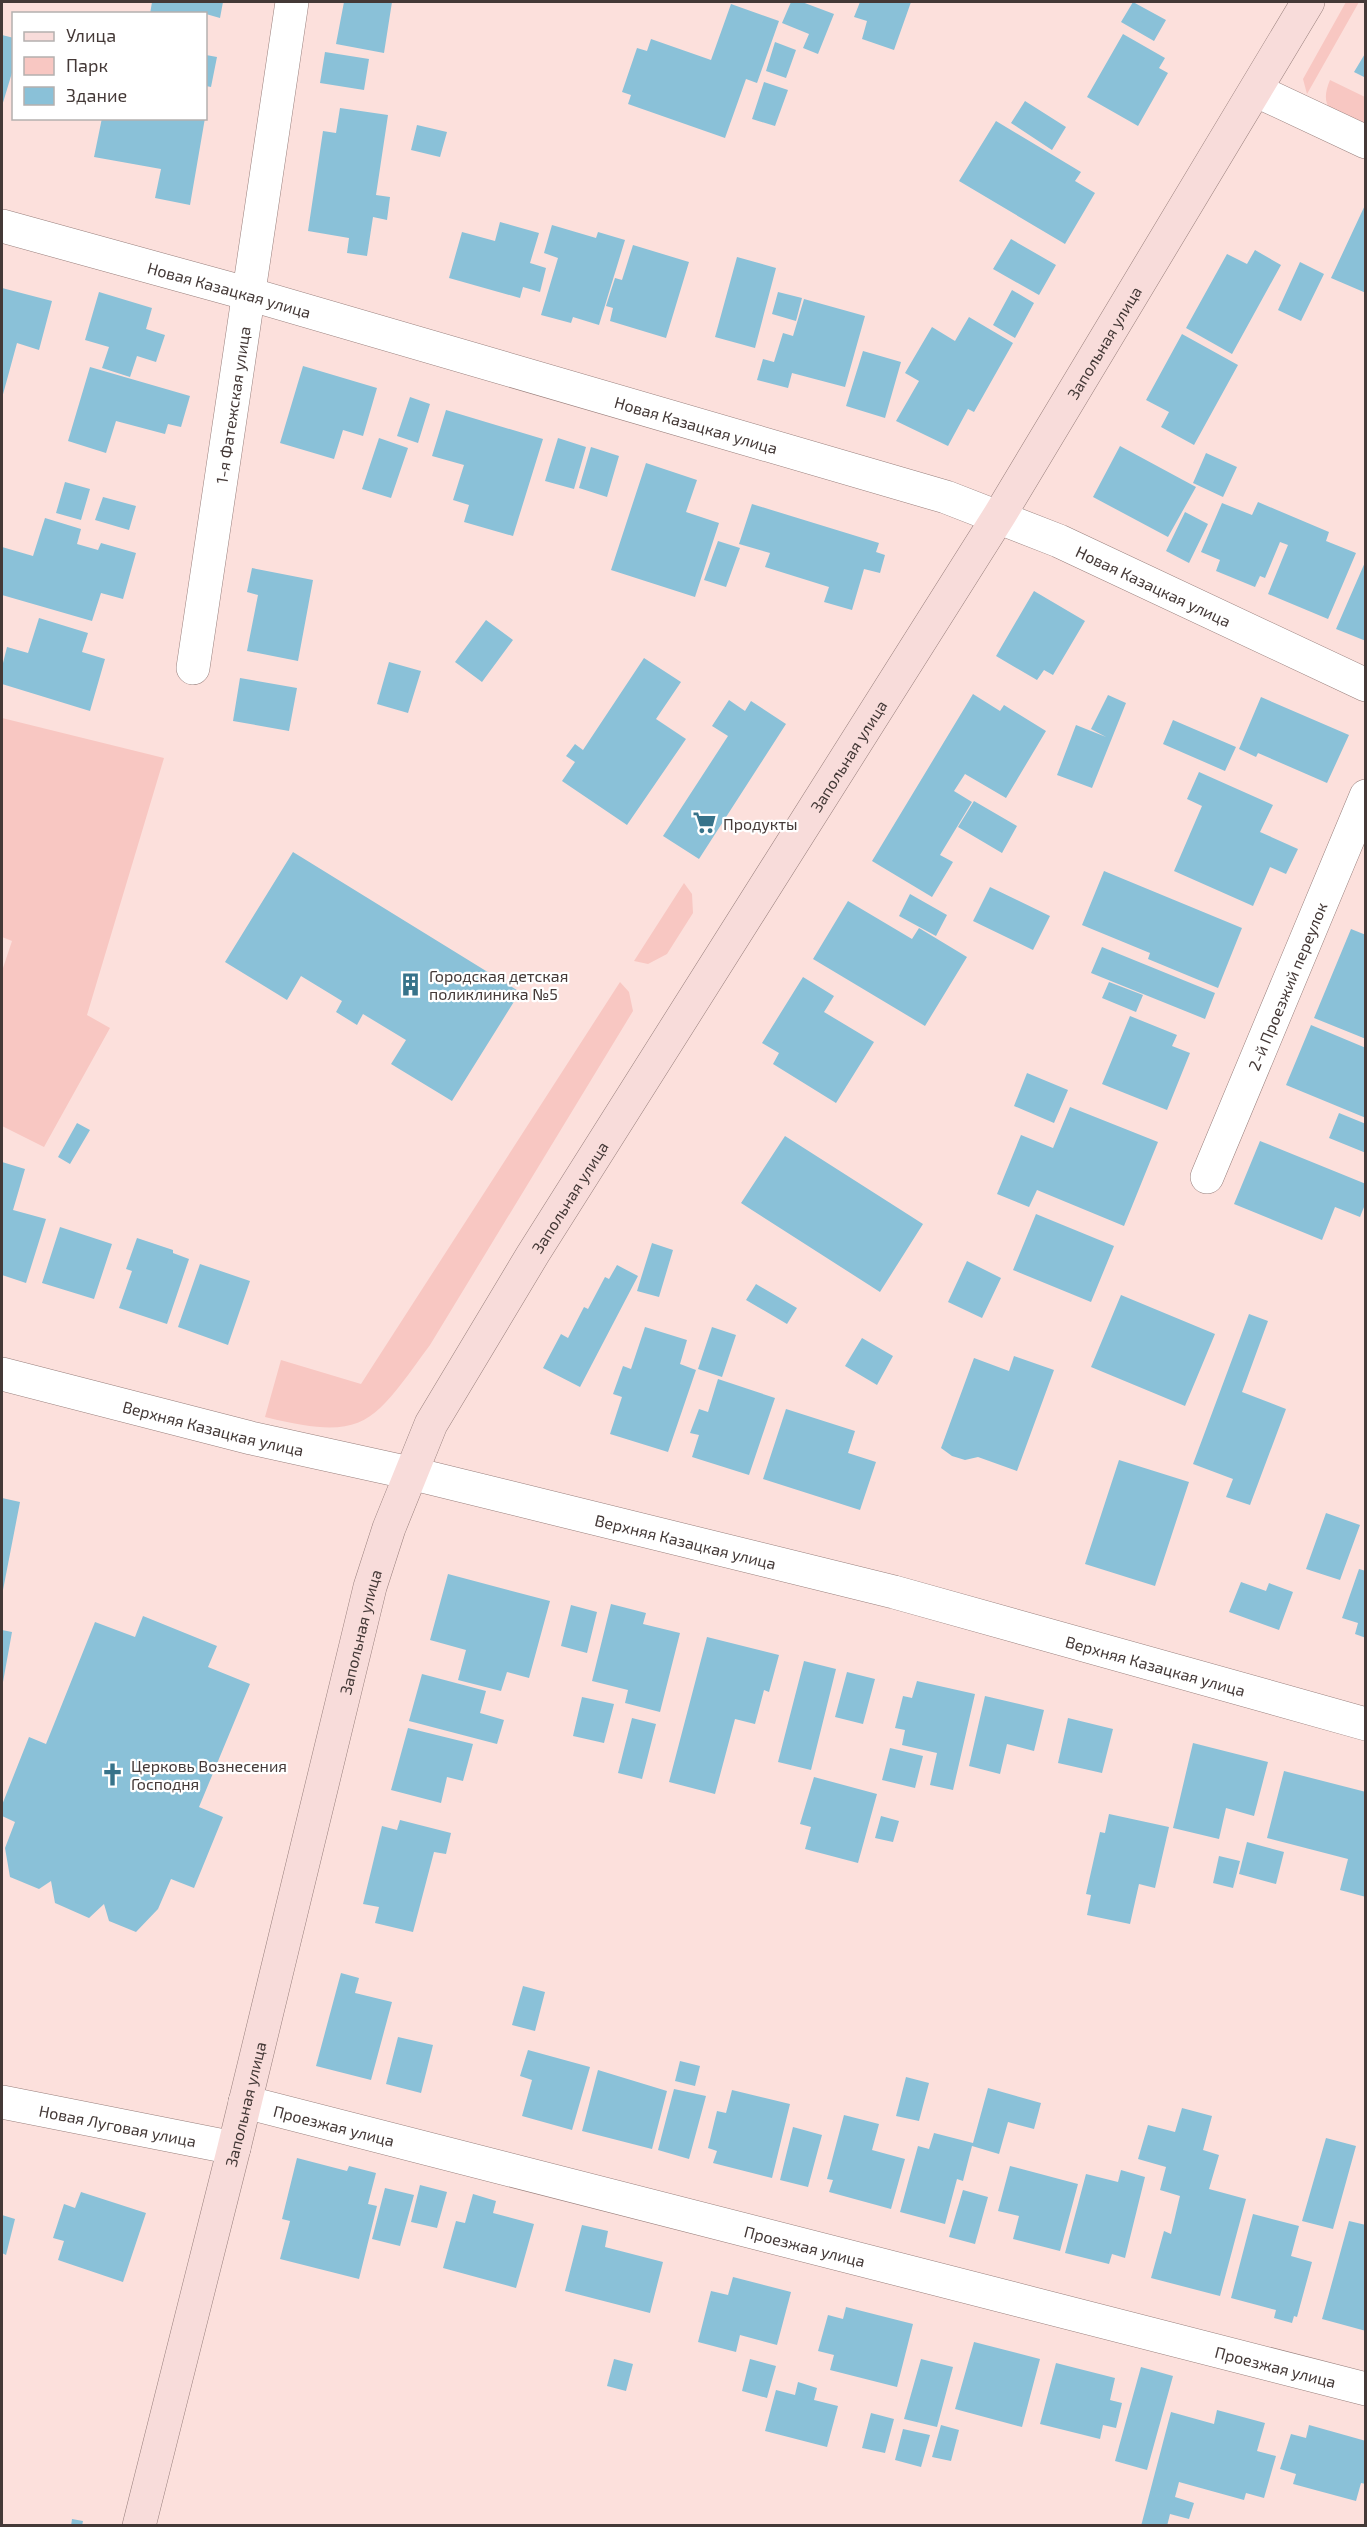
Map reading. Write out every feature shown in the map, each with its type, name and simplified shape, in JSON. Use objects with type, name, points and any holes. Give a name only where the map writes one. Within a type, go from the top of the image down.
[{"type":"main road","name":"Запольная улица","points":[[139,2526],[234,2148],[370,1587],[410,1473],[431,1424],[533,1254],[999,516],[1257,91],[1308,2]]},
{"type":"street","name":"1-я Фатежская улица","points":[[193,668],[292,2]]},
{"type":"street","points":[[1257,91],[1365,142]]},
{"type":"street","name":"Новая Казацкая улица","points":[[2,226],[249,294],[946,497],[1059,541],[1365,686]]},
{"type":"street","name":"2-й Проезжий переулок","points":[[1207,1177],[1365,796]]},
{"type":"street","name":"Верхняя Казацкая улица","points":[[2,1374],[251,1438],[410,1473],[894,1592],[1365,1724]]},
{"type":"street","name":"Новая Луговая улица","points":[[2,2102],[234,2148]]},
{"type":"street","name":"Проезжая улица","points":[[244,2102],[1365,2389]]},
{"type":"green space","points":[[1346,2],[1359,2],[1307,94],[1303,79]]},
{"type":"green space","points":[[1330,80],[1365,97],[1365,128],[1339,116],[1328,107],[1326,91]]},
{"type":"green space","points":[[2,718],[164,758],[87,1015],[110,1028],[44,1147],[2,1126],[2,971],[12,941],[2,937]]},
{"type":"green space","points":[[684,883],[692,894],[693,913],[667,954],[648,964],[634,961]]},
{"type":"green space","points":[[620,982],[629,992],[633,1011],[430,1345],[394,1393],[379,1409],[364,1420],[346,1426],[325,1427],[265,1417],[281,1360],[361,1384]]},
{"type":"building","points":[[152,2],[223,2],[220,18],[207,14],[207,12],[150,12]]},
{"type":"building","points":[[344,2],[392,2],[384,53],[336,44]]},
{"type":"building","points":[[791,2],[802,2],[834,14],[818,54],[803,48],[809,34],[782,23]]},
{"type":"building","points":[[860,2],[911,2],[894,50],[862,39],[867,21],[854,17]]},
{"type":"building","points":[[1133,2],[1166,20],[1154,41],[1121,22]]},
{"type":"building","points":[[731,4],[779,21],[757,83],[746,79],[725,138],[628,104],[631,95],[622,92],[637,48],[647,51],[651,39],[711,60]]},
{"type":"building","points":[[1123,34],[1165,58],[1159,68],[1168,73],[1138,126],[1087,97]]},
{"type":"building","points":[[2,35],[12,38],[12,73],[2,106]]},
{"type":"building","points":[[775,42],[796,50],[786,78],[766,71]]},
{"type":"building","points":[[325,52],[369,59],[364,90],[320,83]]},
{"type":"building","points":[[1366,52],[1366,78],[1354,72]]},
{"type":"building","points":[[207,55],[217,57],[211,87],[207,86]]},
{"type":"building","points":[[764,82],[788,90],[775,126],[752,119]]},
{"type":"building","points":[[1025,101],[1066,127],[1052,150],[1011,123]]},
{"type":"building","points":[[340,108],[388,115],[376,195],[390,197],[387,220],[373,217],[367,256],[347,253],[349,238],[308,231],[323,131],[336,133]]},
{"type":"building","points":[[102,120],[205,120],[190,205],[155,198],[161,169],[94,157]]},
{"type":"building","points":[[996,121],[1081,172],[1075,181],[1095,193],[1065,244],[959,181]]},
{"type":"building","points":[[417,125],[447,132],[440,157],[411,150]]},
{"type":"building","points":[[1366,203],[1366,293],[1331,278]]},
{"type":"building","points":[[500,222],[539,233],[530,263],[546,268],[540,292],[523,287],[520,298],[449,278],[462,232],[495,241]]},
{"type":"building","points":[[552,225],[596,238],[598,232],[625,240],[599,325],[573,317],[571,323],[541,315],[558,258],[544,253]]},
{"type":"building","points":[[1011,239],[1056,265],[1039,295],[993,269]]},
{"type":"building","points":[[633,245],[689,262],[666,338],[610,321],[613,308],[606,306],[615,278],[622,280]]},
{"type":"building","points":[[1255,250],[1281,265],[1232,354],[1186,328],[1227,254],[1247,264]]},
{"type":"building","points":[[737,257],[776,268],[755,348],[715,337]]},
{"type":"building","points":[[1300,262],[1324,274],[1301,321],[1278,310]]},
{"type":"building","points":[[2,288],[52,301],[39,350],[17,343],[2,398]]},
{"type":"building","points":[[1012,290],[1034,303],[1015,338],[993,325]]},
{"type":"building","points":[[99,292],[152,308],[146,329],[165,335],[156,362],[137,356],[130,377],[102,368],[109,347],[85,340]]},
{"type":"building","points":[[778,292],[802,298],[796,321],[772,314]]},
{"type":"building","points":[[804,299],[865,316],[845,387],[792,373],[788,388],[757,380],[763,359],[774,362],[783,333],[793,336]]},
{"type":"building","points":[[969,317],[1013,343],[974,412],[968,409],[948,446],[896,421],[919,381],[905,373],[932,327],[955,341]]},
{"type":"building","points":[[1182,334],[1238,365],[1194,445],[1161,427],[1169,412],[1146,400]]},
{"type":"building","points":[[863,351],[901,362],[885,418],[846,406]]},
{"type":"building","points":[[303,366],[377,388],[363,436],[343,430],[334,459],[280,443]]},
{"type":"building","points":[[90,367],[190,396],[181,427],[168,424],[165,434],[116,421],[106,453],[68,441]]},
{"type":"building","points":[[410,397],[430,404],[418,443],[397,436]]},
{"type":"building","points":[[446,410],[543,439],[513,536],[464,522],[469,505],[453,500],[464,465],[432,456]]},
{"type":"building","points":[[379,438],[408,448],[391,498],[362,489]]},
{"type":"building","points":[[558,438],[586,447],[574,489],[545,481]]},
{"type":"building","points":[[1120,446],[1196,487],[1168,537],[1093,497]]},
{"type":"building","points":[[591,447],[619,456],[607,497],[579,488]]},
{"type":"building","points":[[1206,453],[1237,467],[1223,497],[1193,483]]},
{"type":"building","points":[[646,463],[697,480],[686,512],[719,523],[695,597],[611,570]]},
{"type":"building","points":[[65,482],[90,489],[81,520],[56,513]]},
{"type":"building","points":[[103,497],[136,506],[129,530],[95,520]]},
{"type":"building","points":[[1258,502],[1329,532],[1326,541],[1356,553],[1328,619],[1268,594],[1288,545],[1280,542],[1265,578],[1260,576],[1255,587],[1216,571],[1220,560],[1201,552],[1222,503],[1252,515]]},
{"type":"building","points":[[752,504],[879,543],[876,552],[885,555],[880,573],[864,569],[852,610],[824,602],[829,587],[765,567],[770,553],[739,544]]},
{"type":"building","points":[[1185,512],[1208,524],[1189,563],[1166,551]]},
{"type":"building","points":[[45,518],[81,529],[77,544],[98,550],[101,543],[136,553],[123,599],[101,593],[92,621],[2,595],[2,547],[33,556]]},
{"type":"building","points":[[718,541],[740,548],[726,587],[704,580]]},
{"type":"building","points":[[1366,560],[1366,641],[1336,629]]},
{"type":"building","points":[[252,568],[313,580],[298,661],[247,651],[258,595],[247,592]]},
{"type":"building","points":[[1034,591],[1085,621],[1053,675],[1044,670],[1037,680],[996,656]]},
{"type":"building","points":[[39,618],[88,633],[82,652],[105,659],[90,711],[2,684],[2,667],[7,647],[28,653]]},
{"type":"building","points":[[486,620],[513,640],[482,682],[455,662]]},
{"type":"building","points":[[644,658],[681,682],[656,719],[686,739],[627,825],[562,781],[575,762],[566,756],[575,744],[583,750]]},
{"type":"building","points":[[389,662],[421,671],[408,713],[377,704]]},
{"type":"building","points":[[240,678],[297,688],[289,731],[233,721]]},
{"type":"building","points":[[973,694],[1000,711],[1004,705],[1046,731],[1006,798],[965,774],[954,791],[972,802],[940,855],[953,862],[932,897],[872,861]]},
{"type":"building","points":[[1108,695],[1126,703],[1092,788],[1057,775],[1076,725],[1106,737],[1091,729]]},
{"type":"building","points":[[1261,697],[1349,735],[1327,783],[1258,753],[1256,757],[1239,749]]},
{"type":"building","points":[[729,700],[745,711],[751,701],[786,724],[699,859],[663,836],[728,736],[712,726]]},
{"type":"building","points":[[1173,720],[1236,747],[1225,771],[1163,744]]},
{"type":"building","points":[[1199,772],[1273,805],[1260,832],[1298,849],[1286,874],[1270,867],[1253,906],[1174,871],[1202,806],[1187,799]]},
{"type":"building","points":[[974,801],[1017,826],[1002,853],[958,827]]},
{"type":"building","name":"Городская детская поликлиника №5","points":[[293,852],[520,992],[452,1101],[391,1064],[406,1040],[363,1014],[357,1025],[336,1012],[342,1001],[301,976],[287,1000],[225,962]]},
{"type":"building","points":[[1104,871],[1242,928],[1218,988],[1148,959],[1150,953],[1082,925]]},
{"type":"building","points":[[990,887],[1050,916],[1033,950],[973,921]]},
{"type":"building","points":[[910,894],[947,915],[936,936],[899,916]]},
{"type":"building","points":[[848,901],[912,939],[919,928],[967,957],[925,1026],[813,959]]},
{"type":"building","points":[[1351,929],[1366,935],[1366,1039],[1314,1018]]},
{"type":"building","points":[[1102,947],[1215,993],[1205,1019],[1091,973]]},
{"type":"building","points":[[803,977],[834,996],[824,1012],[874,1042],[836,1103],[773,1064],[779,1053],[762,1043]]},
{"type":"building","points":[[1109,982],[1143,995],[1136,1012],[1102,998]]},
{"type":"building","points":[[1130,1016],[1177,1035],[1172,1046],[1190,1053],[1167,1110],[1102,1084]]},
{"type":"building","points":[[1311,1025],[1366,1048],[1366,1118],[1286,1085]]},
{"type":"building","points":[[1027,1073],[1068,1090],[1054,1123],[1014,1106]]},
{"type":"building","points":[[1070,1107],[1158,1142],[1124,1226],[1037,1190],[1029,1207],[997,1194],[1021,1135],[1053,1148]]},
{"type":"building","points":[[1339,1113],[1366,1124],[1366,1153],[1329,1138]]},
{"type":"building","points":[[77,1123],[90,1130],[70,1164],[58,1157]]},
{"type":"building","points":[[785,1136],[923,1224],[880,1292],[741,1203]]},
{"type":"building","points":[[1260,1141],[1366,1184],[1366,1202],[1360,1217],[1335,1207],[1322,1240],[1234,1204]]},
{"type":"building","points":[[2,1162],[25,1169],[13,1210],[46,1219],[26,1283],[2,1275]]},
{"type":"building","points":[[1036,1214],[1114,1246],[1091,1302],[1013,1270]]},
{"type":"building","points":[[60,1227],[112,1244],[94,1299],[42,1283]]},
{"type":"building","points":[[137,1238],[173,1250],[173,1253],[189,1259],[167,1324],[119,1308],[132,1271],[126,1269]]},
{"type":"building","points":[[652,1243],[673,1250],[659,1297],[637,1291]]},
{"type":"building","points":[[967,1261],[1001,1278],[982,1318],[948,1302]]},
{"type":"building","points":[[200,1264],[250,1281],[228,1345],[178,1327]]},
{"type":"building","points":[[617,1265],[638,1276],[580,1387],[543,1368],[561,1334],[568,1338],[584,1307],[588,1309],[605,1277],[609,1279]]},
{"type":"building","points":[[756,1284],[797,1308],[787,1324],[746,1300]]},
{"type":"building","points":[[1121,1295],[1215,1334],[1185,1406],[1091,1367]]},
{"type":"building","points":[[1249,1314],[1268,1321],[1242,1392],[1286,1409],[1250,1505],[1226,1497],[1233,1479],[1193,1464]]},
{"type":"building","points":[[645,1327],[687,1340],[680,1364],[696,1370],[668,1452],[610,1434],[622,1397],[613,1394],[623,1366],[631,1369]]},
{"type":"building","points":[[712,1327],[736,1335],[722,1377],[698,1369]]},
{"type":"building","points":[[862,1338],[893,1356],[877,1385],[845,1366]]},
{"type":"building","points":[[1014,1356],[1054,1370],[1017,1471],[978,1457],[965,1460],[952,1456],[941,1448],[974,1358],[1009,1371]]},
{"type":"building","points":[[718,1379],[775,1398],[749,1475],[692,1457],[699,1435],[690,1433],[699,1409],[708,1412]]},
{"type":"building","points":[[786,1409],[855,1431],[848,1453],[876,1462],[860,1510],[763,1479]]},
{"type":"building","points":[[1119,1460],[1189,1482],[1155,1586],[1085,1564]]},
{"type":"building","points":[[2,1498],[20,1502],[3,1590],[2,1590]]},
{"type":"building","points":[[1326,1513],[1360,1525],[1340,1580],[1306,1569]]},
{"type":"building","points":[[1359,1569],[1366,1571],[1366,1638],[1355,1634],[1358,1623],[1342,1618]]},
{"type":"building","points":[[448,1574],[550,1601],[529,1678],[507,1672],[501,1691],[458,1680],[466,1650],[430,1640]]},
{"type":"building","points":[[1241,1582],[1266,1591],[1269,1583],[1293,1592],[1279,1630],[1229,1612]]},
{"type":"building","points":[[611,1604],[646,1613],[643,1624],[680,1633],[660,1712],[625,1703],[628,1690],[592,1681]]},
{"type":"building","points":[[571,1605],[597,1612],[587,1653],[561,1646]]},
{"type":"building","name":"Церковь Вознесения Господня","points":[[143,1616],[217,1646],[208,1667],[250,1684],[199,1807],[223,1817],[194,1888],[171,1879],[158,1909],[136,1932],[109,1921],[104,1904],[89,1918],[55,1903],[51,1881],[39,1889],[10,1877],[5,1848],[15,1822],[2,1816],[2,1805],[29,1737],[46,1744],[95,1622],[135,1637]]},
{"type":"building","points":[[2,1630],[12,1632],[3,1682],[2,1681]]},
{"type":"building","points":[[707,1637],[779,1655],[769,1692],[764,1690],[755,1724],[735,1719],[715,1794],[669,1782]]},
{"type":"building","points":[[804,1661],[836,1669],[811,1770],[778,1762]]},
{"type":"building","points":[[847,1672],[875,1679],[863,1724],[835,1717]]},
{"type":"building","points":[[422,1674],[486,1691],[480,1713],[504,1720],[497,1744],[409,1721]]},
{"type":"building","points":[[917,1681],[975,1694],[953,1790],[930,1785],[937,1753],[902,1745],[905,1730],[895,1728],[903,1696],[912,1698]]},
{"type":"building","points":[[985,1696],[1044,1710],[1034,1751],[1007,1744],[1000,1774],[969,1766]]},
{"type":"building","points":[[582,1697],[614,1704],[604,1743],[573,1736]]},
{"type":"building","points":[[632,1718],[656,1724],[642,1779],[618,1773]]},
{"type":"building","points":[[1068,1718],[1113,1729],[1102,1773],[1058,1763]]},
{"type":"building","points":[[408,1728],[473,1744],[463,1781],[447,1777],[441,1803],[391,1790]]},
{"type":"building","points":[[1193,1743],[1268,1762],[1254,1816],[1226,1808],[1219,1839],[1173,1828]]},
{"type":"building","points":[[890,1748],[923,1756],[915,1788],[882,1780]]},
{"type":"building","points":[[1284,1771],[1366,1792],[1366,1897],[1340,1890],[1348,1859],[1267,1838]]},
{"type":"building","points":[[814,1777],[877,1794],[858,1863],[805,1849],[811,1827],[800,1824]]},
{"type":"building","points":[[1109,1814],[1169,1827],[1155,1888],[1139,1884],[1130,1924],[1087,1915],[1091,1895],[1086,1894],[1100,1832],[1105,1833]]},
{"type":"building","points":[[881,1816],[899,1821],[893,1842],[875,1838]]},
{"type":"building","points":[[400,1820],[451,1833],[446,1854],[434,1852],[413,1932],[375,1923],[379,1907],[363,1904],[382,1826],[397,1830]]},
{"type":"building","points":[[1247,1842],[1284,1852],[1276,1884],[1239,1874]]},
{"type":"building","points":[[1219,1856],[1240,1861],[1233,1888],[1213,1883]]},
{"type":"building","points":[[341,1973],[359,1978],[355,1993],[392,2002],[371,2080],[316,2066]]},
{"type":"building","points":[[523,1986],[545,1992],[535,2031],[512,2025]]},
{"type":"building","points":[[398,2037],[433,2045],[421,2093],[386,2084]]},
{"type":"building","points":[[528,2050],[590,2067],[572,2130],[522,2116],[532,2080],[520,2076]]},
{"type":"building","points":[[680,2061],[700,2066],[695,2086],[675,2081]]},
{"type":"building","points":[[598,2070],[667,2091],[652,2149],[582,2131]]},
{"type":"building","points":[[906,2077],[929,2083],[919,2121],[896,2116]]},
{"type":"building","points":[[988,2088],[1041,2103],[1034,2129],[1008,2122],[999,2154],[972,2146],[963,2181],[957,2179],[945,2224],[900,2212],[918,2146],[929,2149],[934,2133],[973,2143]]},
{"type":"building","points":[[674,2089],[706,2096],[689,2159],[658,2150]]},
{"type":"building","points":[[732,2090],[790,2104],[772,2178],[713,2163],[717,2151],[708,2148],[717,2111],[726,2113]]},
{"type":"building","points":[[1182,2108],[1212,2116],[1203,2150],[1219,2155],[1209,2189],[1246,2199],[1220,2296],[1151,2278],[1164,2231],[1171,2234],[1180,2196],[1160,2190],[1166,2167],[1138,2159],[1148,2125],[1175,2132]]},
{"type":"building","points":[[844,2115],[879,2124],[872,2150],[905,2159],[891,2209],[829,2192],[833,2180],[827,2179]]},
{"type":"building","points":[[793,2127],[822,2135],[808,2187],[780,2180]]},
{"type":"building","points":[[1326,2138],[1356,2146],[1333,2229],[1302,2221]]},
{"type":"building","points":[[297,2158],[347,2171],[349,2166],[376,2173],[368,2204],[377,2206],[359,2279],[280,2259],[290,2221],[282,2219]]},
{"type":"building","points":[[1010,2166],[1078,2184],[1060,2251],[1013,2239],[1019,2216],[998,2211]]},
{"type":"building","points":[[1121,2170],[1145,2177],[1125,2258],[1112,2254],[1109,2264],[1065,2253],[1086,2174],[1118,2182]]},
{"type":"building","points":[[420,2185],[447,2192],[437,2228],[411,2222]]},
{"type":"building","points":[[385,2188],[414,2195],[400,2246],[372,2239]]},
{"type":"building","points":[[963,2190],[988,2197],[975,2244],[949,2237]]},
{"type":"building","points":[[81,2192],[146,2213],[123,2282],[58,2260],[64,2241],[53,2238],[64,2204],[75,2208]]},
{"type":"building","points":[[473,2194],[496,2201],[493,2213],[534,2224],[516,2288],[443,2268],[456,2221],[465,2223]]},
{"type":"building","points":[[1253,2214],[1299,2226],[1291,2256],[1312,2262],[1297,2317],[1294,2316],[1292,2323],[1274,2318],[1276,2310],[1231,2298]]},
{"type":"building","points":[[2,2215],[15,2219],[6,2255],[2,2253]]},
{"type":"building","points":[[1349,2221],[1366,2225],[1366,2331],[1322,2319]]},
{"type":"building","points":[[582,2225],[608,2231],[605,2247],[663,2262],[650,2313],[565,2291]]},
{"type":"building","points":[[733,2277],[791,2292],[777,2345],[740,2335],[736,2352],[698,2342],[711,2291],[728,2295]]},
{"type":"building","points":[[846,2307],[913,2324],[897,2387],[830,2370],[834,2355],[818,2351],[828,2315],[843,2319]]},
{"type":"building","points":[[974,2342],[1040,2359],[1022,2427],[955,2409]]},
{"type":"building","points":[[614,2359],[633,2364],[626,2391],[607,2386]]},
{"type":"building","points":[[750,2359],[776,2366],[767,2398],[742,2391]]},
{"type":"building","points":[[921,2359],[953,2367],[937,2427],[904,2419]]},
{"type":"building","points":[[1056,2363],[1115,2378],[1110,2400],[1122,2403],[1116,2428],[1103,2425],[1100,2439],[1040,2424]]},
{"type":"building","points":[[1141,2367],[1173,2376],[1147,2470],[1115,2461]]},
{"type":"building","points":[[798,2382],[817,2388],[814,2400],[838,2406],[827,2447],[765,2431],[776,2390],[795,2395]]},
{"type":"building","points":[[1217,2410],[1265,2423],[1257,2451],[1276,2456],[1264,2498],[1246,2493],[1244,2500],[1179,2482],[1175,2497],[1194,2503],[1189,2519],[1170,2514],[1167,2526],[1141,2526],[1171,2412],[1214,2424]]},
{"type":"building","points":[[871,2413],[894,2419],[885,2453],[862,2448]]},
{"type":"building","points":[[941,2425],[959,2430],[951,2461],[932,2457]]},
{"type":"building","points":[[1309,2425],[1366,2441],[1366,2484],[1361,2483],[1356,2501],[1293,2484],[1296,2474],[1280,2469],[1291,2434],[1306,2438]]},
{"type":"building","points":[[903,2429],[930,2435],[921,2467],[895,2460]]},
{"type":"building","points":[[72,2519],[83,2521],[82,2526],[71,2526]]},
{"type":"place","name":"Продукты","points":[[705,823]]},
{"type":"place","name":"Городская детская поликлиника №5","points":[[411,984]]},
{"type":"place","name":"Церковь Вознесения Господня","points":[[113,1774]]}]
